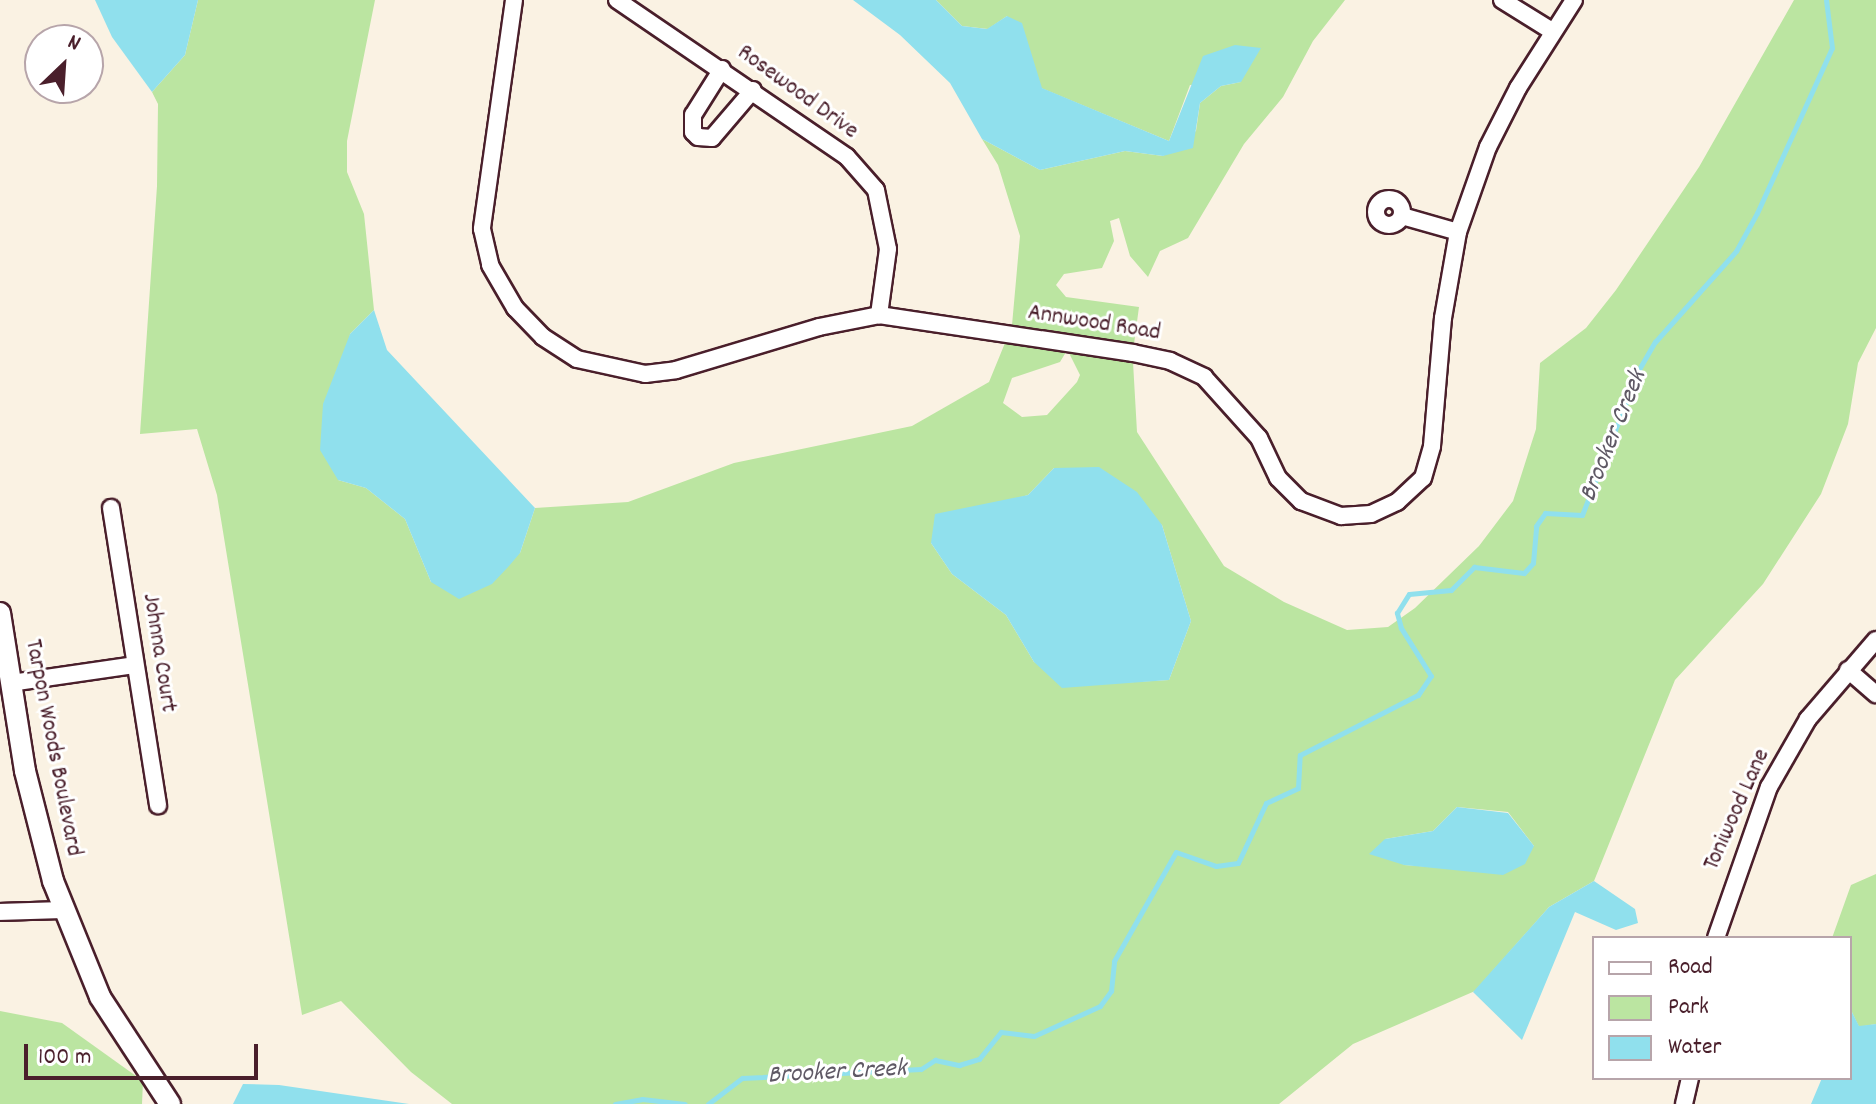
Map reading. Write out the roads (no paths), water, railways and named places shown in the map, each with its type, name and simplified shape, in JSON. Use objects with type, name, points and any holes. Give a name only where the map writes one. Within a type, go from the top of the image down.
[{"type":"street","name":"Annwood Road","points":[[514,0],[482,229],[490,265],[515,308],[543,337],[577,359],[645,374],[879,315],[1170,361],[1204,377],[1230,401],[1259,438],[1278,478],[1301,501],[1341,516],[1371,514],[1397,502],[1423,478],[1432,446],[1443,318],[1458,232],[1488,147],[1552,31],[1574,0]]},
{"type":"street","name":"Rosewood Drive","points":[[617,0],[847,157],[876,190],[888,249],[879,315]]},
{"type":"street","points":[[1502,0],[1552,31]]},
{"type":"street","points":[[722,69],[693,115],[693,132],[698,137],[712,138],[753,90]]},
{"type":"street","points":[[1402,216],[1458,232]]},
{"type":"street","name":"Johnna Court","points":[[111,508],[158,805]]},
{"type":"street","name":"Tarpon Woods Boulevard","points":[[0,613],[25,771],[63,910],[100,997],[170,1104]]},
{"type":"street","name":"Toniwood Lane","points":[[1717,936],[1769,787],[1808,719],[1876,640]]},
{"type":"street","points":[[11,683],[135,665]]},
{"type":"street","points":[[1848,670],[1876,694]]},
{"type":"street","points":[[0,912],[63,910]]},
{"type":"street","points":[[1684,1104],[1690,1080]]},
{"type":"water","points":[[95,0],[198,0],[185,55],[152,92],[112,37]]},
{"type":"water","points":[[853,0],[936,0],[962,26],[987,29],[1007,16],[1022,23],[1042,88],[1169,141],[1203,56],[1235,45],[1261,48],[1241,82],[1221,86],[1200,103],[1193,148],[1163,156],[1125,151],[1040,170],[982,139],[950,83],[900,35]]},
{"type":"water","points":[[374,310],[387,350],[535,508],[520,553],[492,584],[459,599],[431,582],[405,519],[366,488],[338,480],[320,450],[323,404],[350,334]]},
{"type":"water","points":[[1099,467],[1137,492],[1162,525],[1191,621],[1169,680],[1062,688],[1034,662],[1006,615],[952,574],[931,543],[935,514],[1028,495],[1054,468]]},
{"type":"water","points":[[1457,807],[1508,813],[1534,846],[1525,864],[1503,875],[1404,865],[1369,854],[1385,839],[1433,831]]},
{"type":"water","points":[[1594,881],[1635,909],[1638,923],[1616,930],[1575,912],[1522,1040],[1473,992],[1549,907]]},
{"type":"water","points":[[1852,1012],[1859,1026],[1876,1024],[1876,1104],[1811,1104],[1821,1080],[1852,1080]]},
{"type":"water","points":[[243,1084],[279,1085],[409,1104],[233,1104]]},
{"type":"waterway","name":"Brooker Creek","points":[[708,1104],[742,1078],[921,1069],[935,1060],[959,1065],[979,1059],[1001,1032],[1034,1036],[1100,1006],[1111,991],[1114,961],[1176,852],[1216,866],[1238,863],[1266,803],[1298,788],[1300,755],[1418,695],[1431,676],[1401,628],[1397,613],[1409,594],[1451,590],[1474,567],[1524,573],[1533,563],[1536,526],[1545,513],[1582,515],[1638,371],[1655,342],[1736,251],[1757,213],[1832,48],[1826,0]]},
{"type":"waterway","name":"Brooker Creek","points":[[615,1104],[642,1099],[685,1104]]}]
